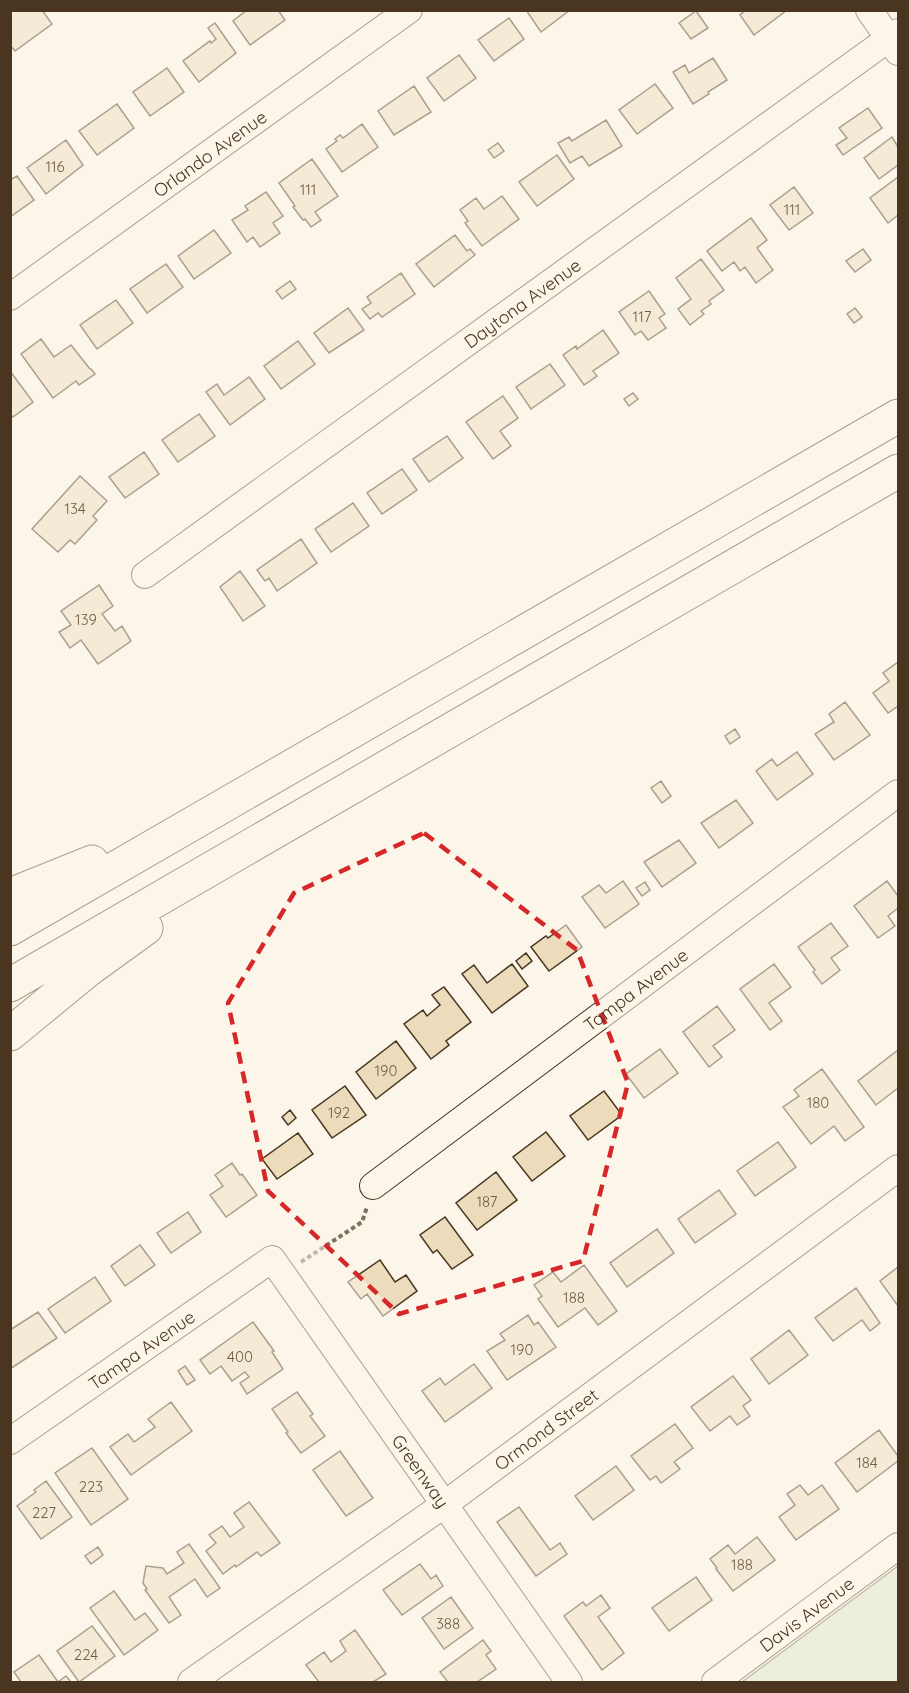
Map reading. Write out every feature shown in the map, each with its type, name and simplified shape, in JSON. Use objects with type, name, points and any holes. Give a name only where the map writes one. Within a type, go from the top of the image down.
[{"type":"highway","points":[[10,929],[898,416]]},
{"type":"highway","points":[[10,985],[898,471]]},
{"type":"highway","points":[[10,895],[77,869],[273,778]]},
{"type":"highway","points":[[10,1034],[88,970],[341,794]]},
{"type":"street","name":"Orlando Avenue","points":[[10,297],[409,10]]},
{"type":"street","points":[[869,10],[895,41]]},
{"type":"street","name":"Daytona Avenue","points":[[145,575],[895,41]]},
{"type":"street","name":"Tampa Avenue","points":[[374,1186],[898,794]]},
{"type":"street","name":"Ormond Street","points":[[191,1683],[445,1504],[898,1168]]},
{"type":"street","name":"Tampa Avenue","points":[[10,1441],[278,1266]]},
{"type":"street","name":"Greenway","points":[[278,1266],[569,1683]]},
{"type":"street","name":"Davis Avenue","points":[[715,1683],[898,1546]]},
{"type":"path","points":[[278,1266],[362,1222],[374,1186]]},
{"type":"highlighted area","points":[[424,833],[577,950],[628,1083],[583,1261],[399,1314],[268,1191],[228,1003],[294,893]]},
{"type":"green space","points":[[898,1566],[898,1682],[742,1682]]},
{"type":"building","points":[[10,10],[42,10],[52,24],[15,51],[10,45]]},
{"type":"building","points":[[247,10],[278,10],[285,20],[250,45],[233,21]]},
{"type":"building","points":[[526,10],[570,10],[541,32]]},
{"type":"building","points":[[746,10],[787,10],[754,35],[740,15]]},
{"type":"building","points":[[696,11],[708,28],[691,39],[679,23]]},
{"type":"building","points":[[509,18],[524,39],[494,61],[478,40]]},
{"type":"building","points":[[215,23],[236,53],[199,82],[183,61],[216,39],[208,28]]},
{"type":"building","points":[[459,55],[476,78],[444,101],[427,78]]},
{"type":"building","points":[[713,58],[727,80],[693,104],[673,72],[685,65],[689,73]]},
{"type":"building","points":[[167,68],[184,92],[150,116],[133,92]]},
{"type":"building","points":[[655,84],[673,108],[637,134],[619,110]]},
{"type":"building","points":[[414,86],[431,112],[394,135],[378,111]]},
{"type":"building","points":[[117,104],[134,128],[97,155],[79,131]]},
{"type":"building","points":[[868,108],[882,128],[843,155],[836,145],[847,138],[839,128]]},
{"type":"building","points":[[606,120],[622,146],[589,166],[582,156],[570,163],[558,143],[569,137],[572,141]]},
{"type":"building","points":[[362,124],[378,147],[342,172],[326,149],[337,141],[335,139],[340,135],[343,138]]},
{"type":"building","points":[[892,137],[898,147],[898,165],[879,179],[864,158]]},
{"type":"building","points":[[66,140],[83,165],[46,194],[27,168]]},
{"type":"building","points":[[498,143],[504,151],[494,158],[488,150]]},
{"type":"building","points":[[557,155],[574,179],[537,206],[519,182]]},
{"type":"building","points":[[312,159],[338,196],[315,212],[321,220],[311,227],[293,207],[295,206],[279,183]]},
{"type":"building","points":[[17,176],[34,200],[10,217],[10,180]]},
{"type":"building","points":[[898,177],[898,215],[888,223],[870,198]]},
{"type":"building","points":[[794,187],[813,213],[789,230],[770,205]]},
{"type":"building","points":[[266,192],[283,216],[273,223],[280,233],[260,247],[253,237],[247,242],[232,220],[248,210],[245,206]]},
{"type":"building","points":[[502,196],[519,219],[482,246],[465,223],[468,221],[460,210],[476,198],[484,209]]},
{"type":"building","points":[[751,218],[767,240],[757,248],[773,270],[756,283],[745,267],[740,271],[734,262],[722,271],[707,251]]},
{"type":"building","points":[[214,230],[231,253],[194,279],[178,256]]},
{"type":"building","points":[[455,235],[467,251],[470,249],[475,255],[434,287],[416,264]]},
{"type":"building","points":[[863,249],[871,260],[855,272],[846,261]]},
{"type":"building","points":[[701,259],[724,290],[709,301],[711,304],[701,311],[704,314],[690,325],[678,309],[691,299],[676,278]]},
{"type":"building","points":[[166,264],[183,287],[147,313],[130,289]]},
{"type":"building","points":[[401,273],[415,294],[382,317],[378,313],[370,319],[362,309],[371,303],[367,297]]},
{"type":"building","points":[[290,281],[296,289],[282,299],[276,291]]},
{"type":"building","points":[[649,291],[665,314],[659,318],[666,328],[648,340],[641,331],[635,335],[619,312]]},
{"type":"building","points":[[116,300],[133,323],[97,349],[80,325]]},
{"type":"building","points":[[348,308],[364,330],[329,353],[314,333]]},
{"type":"building","points":[[855,308],[862,317],[854,323],[847,314]]},
{"type":"building","points":[[603,330],[619,353],[593,371],[597,376],[584,385],[563,355],[576,346],[577,349]]},
{"type":"building","points":[[41,339],[54,357],[71,345],[95,374],[79,385],[76,381],[53,398],[21,354]]},
{"type":"building","points":[[298,341],[315,364],[281,389],[264,366]]},
{"type":"building","points":[[550,364],[565,385],[531,409],[516,387]]},
{"type":"building","points":[[10,371],[33,402],[13,417],[10,414]]},
{"type":"building","points":[[249,377],[265,399],[230,425],[206,392],[217,384],[224,395]]},
{"type":"building","points":[[633,393],[638,399],[629,406],[624,399]]},
{"type":"building","points":[[503,396],[518,418],[500,431],[511,446],[493,459],[466,422]]},
{"type":"building","points":[[199,414],[215,436],[178,462],[162,440]]},
{"type":"building","points":[[447,436],[463,458],[429,482],[413,459]]},
{"type":"building","points":[[144,452],[159,474],[125,498],[109,477]]},
{"type":"building","points":[[402,469],[417,490],[382,514],[367,493]]},
{"type":"building","points":[[80,476],[107,501],[93,516],[97,520],[75,544],[70,540],[58,552],[32,529]]},
{"type":"building","points":[[353,503],[369,526],[331,552],[315,529]]},
{"type":"building","points":[[301,539],[317,563],[277,591],[269,578],[265,581],[257,570]]},
{"type":"building","points":[[240,571],[265,606],[243,621],[220,587]]},
{"type":"building","points":[[99,585],[113,606],[102,614],[115,631],[122,626],[131,641],[98,664],[81,640],[70,648],[59,632],[71,625],[61,611]]},
{"type":"building","points":[[898,662],[898,706],[888,713],[873,693],[889,681],[883,673]]},
{"type":"building","points":[[845,702],[870,735],[834,760],[815,734],[834,722],[829,714]]},
{"type":"building","points":[[735,729],[740,737],[730,744],[725,736]]},
{"type":"building","points":[[797,752],[813,774],[777,800],[756,771],[772,759],[777,766]]},
{"type":"building","points":[[661,781],[671,796],[662,803],[651,788]]},
{"type":"building","points":[[736,800],[753,823],[719,848],[701,823]]},
{"type":"building","points":[[679,840],[696,863],[662,887],[644,862]]},
{"type":"building","points":[[623,881],[639,904],[605,928],[582,897],[599,885],[606,893]]},
{"type":"building","points":[[887,881],[898,896],[898,908],[888,916],[895,926],[878,938],[854,906]]},
{"type":"building","points":[[645,882],[650,890],[642,896],[636,888]]},
{"type":"building","points":[[831,923],[848,946],[831,958],[840,970],[822,984],[798,947]]},
{"type":"building","points":[[566,925],[582,947],[549,971],[531,947]]},
{"type":"building","points":[[526,953],[532,961],[522,969],[516,961]]},
{"type":"building","points":[[512,964],[528,986],[492,1013],[462,974],[474,965],[487,983]]},
{"type":"building","points":[[774,964],[791,987],[769,1003],[782,1021],[770,1030],[740,989]]},
{"type":"building","points":[[444,987],[471,1022],[446,1041],[449,1045],[431,1059],[404,1024],[423,1010],[427,1016],[440,1005],[432,995]]},
{"type":"building","points":[[717,1006],[735,1030],[713,1046],[722,1057],[709,1067],[683,1032]]},
{"type":"building","points":[[396,1041],[416,1068],[376,1099],[356,1072]]},
{"type":"building","points":[[660,1049],[678,1073],[644,1098],[626,1074]]},
{"type":"building","points":[[898,1050],[898,1088],[876,1105],[858,1081]]},
{"type":"building","points":[[822,1069],[864,1127],[845,1141],[834,1126],[811,1144],[783,1107],[799,1096],[794,1090]]},
{"type":"building","points":[[345,1086],[366,1115],[332,1138],[312,1110]]},
{"type":"building","points":[[604,1091],[622,1115],[588,1140],[570,1116]]},
{"type":"building","points":[[290,1110],[296,1118],[288,1125],[282,1117]]},
{"type":"building","points":[[546,1132],[565,1156],[532,1181],[513,1157]]},
{"type":"building","points":[[298,1133],[313,1154],[277,1179],[262,1159]]},
{"type":"building","points":[[778,1142],[796,1167],[755,1196],[737,1171]]},
{"type":"building","points":[[232,1163],[257,1195],[226,1217],[210,1195],[223,1186],[215,1175]]},
{"type":"building","points":[[496,1172],[517,1200],[477,1230],[456,1203]]},
{"type":"building","points":[[719,1190],[736,1214],[695,1243],[678,1219]]},
{"type":"building","points":[[188,1212],[201,1232],[171,1253],[157,1233]]},
{"type":"building","points":[[445,1217],[473,1255],[452,1269],[437,1250],[433,1253],[420,1235]]},
{"type":"building","points":[[657,1229],[674,1253],[627,1287],[610,1263]]},
{"type":"building","points":[[140,1245],[155,1265],[125,1286],[111,1266]]},
{"type":"building","points":[[380,1260],[395,1282],[406,1275],[417,1291],[383,1316],[367,1294],[361,1299],[348,1282]]},
{"type":"building","points":[[584,1265],[617,1311],[598,1325],[585,1308],[558,1327],[538,1299],[542,1296],[534,1285],[553,1272],[561,1282]]},
{"type":"building","points":[[898,1267],[898,1306],[880,1281]]},
{"type":"building","points":[[95,1277],[111,1301],[65,1333],[48,1309]]},
{"type":"building","points":[[856,1288],[880,1323],[870,1331],[862,1320],[833,1341],[815,1318]]},
{"type":"building","points":[[38,1312],[57,1338],[10,1369],[10,1330]]},
{"type":"building","points":[[528,1315],[534,1325],[538,1322],[556,1347],[507,1380],[487,1351],[505,1340],[500,1334]]},
{"type":"building","points":[[253,1322],[274,1351],[272,1352],[283,1369],[247,1394],[240,1383],[249,1377],[245,1372],[232,1381],[221,1366],[210,1374],[200,1360]]},
{"type":"building","points":[[789,1330],[808,1355],[769,1384],[751,1359]]},
{"type":"building","points":[[474,1364],[492,1388],[445,1422],[422,1391],[440,1378],[445,1385]]},
{"type":"building","points":[[185,1366],[195,1380],[187,1385],[178,1371]]},
{"type":"building","points":[[733,1376],[751,1400],[743,1406],[750,1416],[737,1425],[730,1416],[710,1431],[691,1407]]},
{"type":"building","points":[[297,1392],[313,1414],[310,1416],[325,1436],[301,1453],[272,1409]]},
{"type":"building","points":[[171,1402],[192,1431],[131,1475],[110,1447],[128,1434],[134,1442],[155,1427],[148,1419]]},
{"type":"building","points":[[675,1424],[693,1448],[674,1462],[680,1469],[661,1483],[656,1476],[650,1480],[631,1456]]},
{"type":"building","points":[[879,1430],[898,1456],[898,1461],[857,1492],[835,1463]]},
{"type":"building","points":[[92,1448],[128,1499],[91,1525],[55,1473]]},
{"type":"building","points":[[340,1451],[373,1498],[346,1516],[313,1470]]},
{"type":"building","points":[[616,1466],[634,1490],[593,1520],[575,1496]]},
{"type":"building","points":[[46,1481],[72,1517],[41,1539],[17,1506],[36,1492],[34,1490]]},
{"type":"building","points":[[800,1485],[808,1495],[822,1485],[839,1509],[796,1540],[779,1517],[795,1505],[787,1494]]},
{"type":"building","points":[[249,1502],[280,1543],[261,1556],[257,1552],[223,1574],[206,1551],[216,1543],[209,1535],[222,1526],[230,1537],[244,1527],[234,1513]]},
{"type":"building","points":[[519,1507],[550,1550],[560,1543],[567,1554],[536,1576],[497,1522]]},
{"type":"building","points":[[757,1537],[775,1560],[733,1591],[710,1559],[728,1545],[735,1554]]},
{"type":"building","points":[[189,1544],[220,1588],[207,1597],[195,1579],[169,1597],[181,1615],[169,1623],[145,1590],[147,1589],[143,1583],[146,1566],[163,1568],[167,1574],[184,1563],[177,1552]]},
{"type":"building","points":[[98,1547],[103,1555],[91,1564],[85,1556]]},
{"type":"building","points":[[420,1564],[431,1579],[436,1575],[443,1586],[402,1615],[383,1590]]},
{"type":"building","points":[[696,1577],[712,1600],[669,1631],[652,1608]]},
{"type":"building","points":[[114,1591],[135,1620],[145,1613],[158,1630],[124,1655],[90,1608]]},
{"type":"building","points":[[601,1595],[610,1608],[598,1617],[624,1653],[602,1670],[564,1616],[583,1602],[586,1606]]},
{"type":"building","points":[[451,1597],[473,1628],[444,1649],[422,1618]]},
{"type":"building","points":[[92,1626],[115,1656],[79,1682],[57,1651]]},
{"type":"building","points":[[355,1630],[386,1674],[373,1682],[319,1682],[306,1665],[324,1652],[331,1662],[346,1651],[340,1641]]},
{"type":"building","points":[[483,1640],[491,1651],[486,1655],[496,1669],[477,1682],[448,1682],[440,1672]]},
{"type":"building","points":[[39,1655],[58,1682],[21,1682],[14,1672]]},
{"type":"building","points":[[66,1676],[71,1682],[58,1682]]}]
